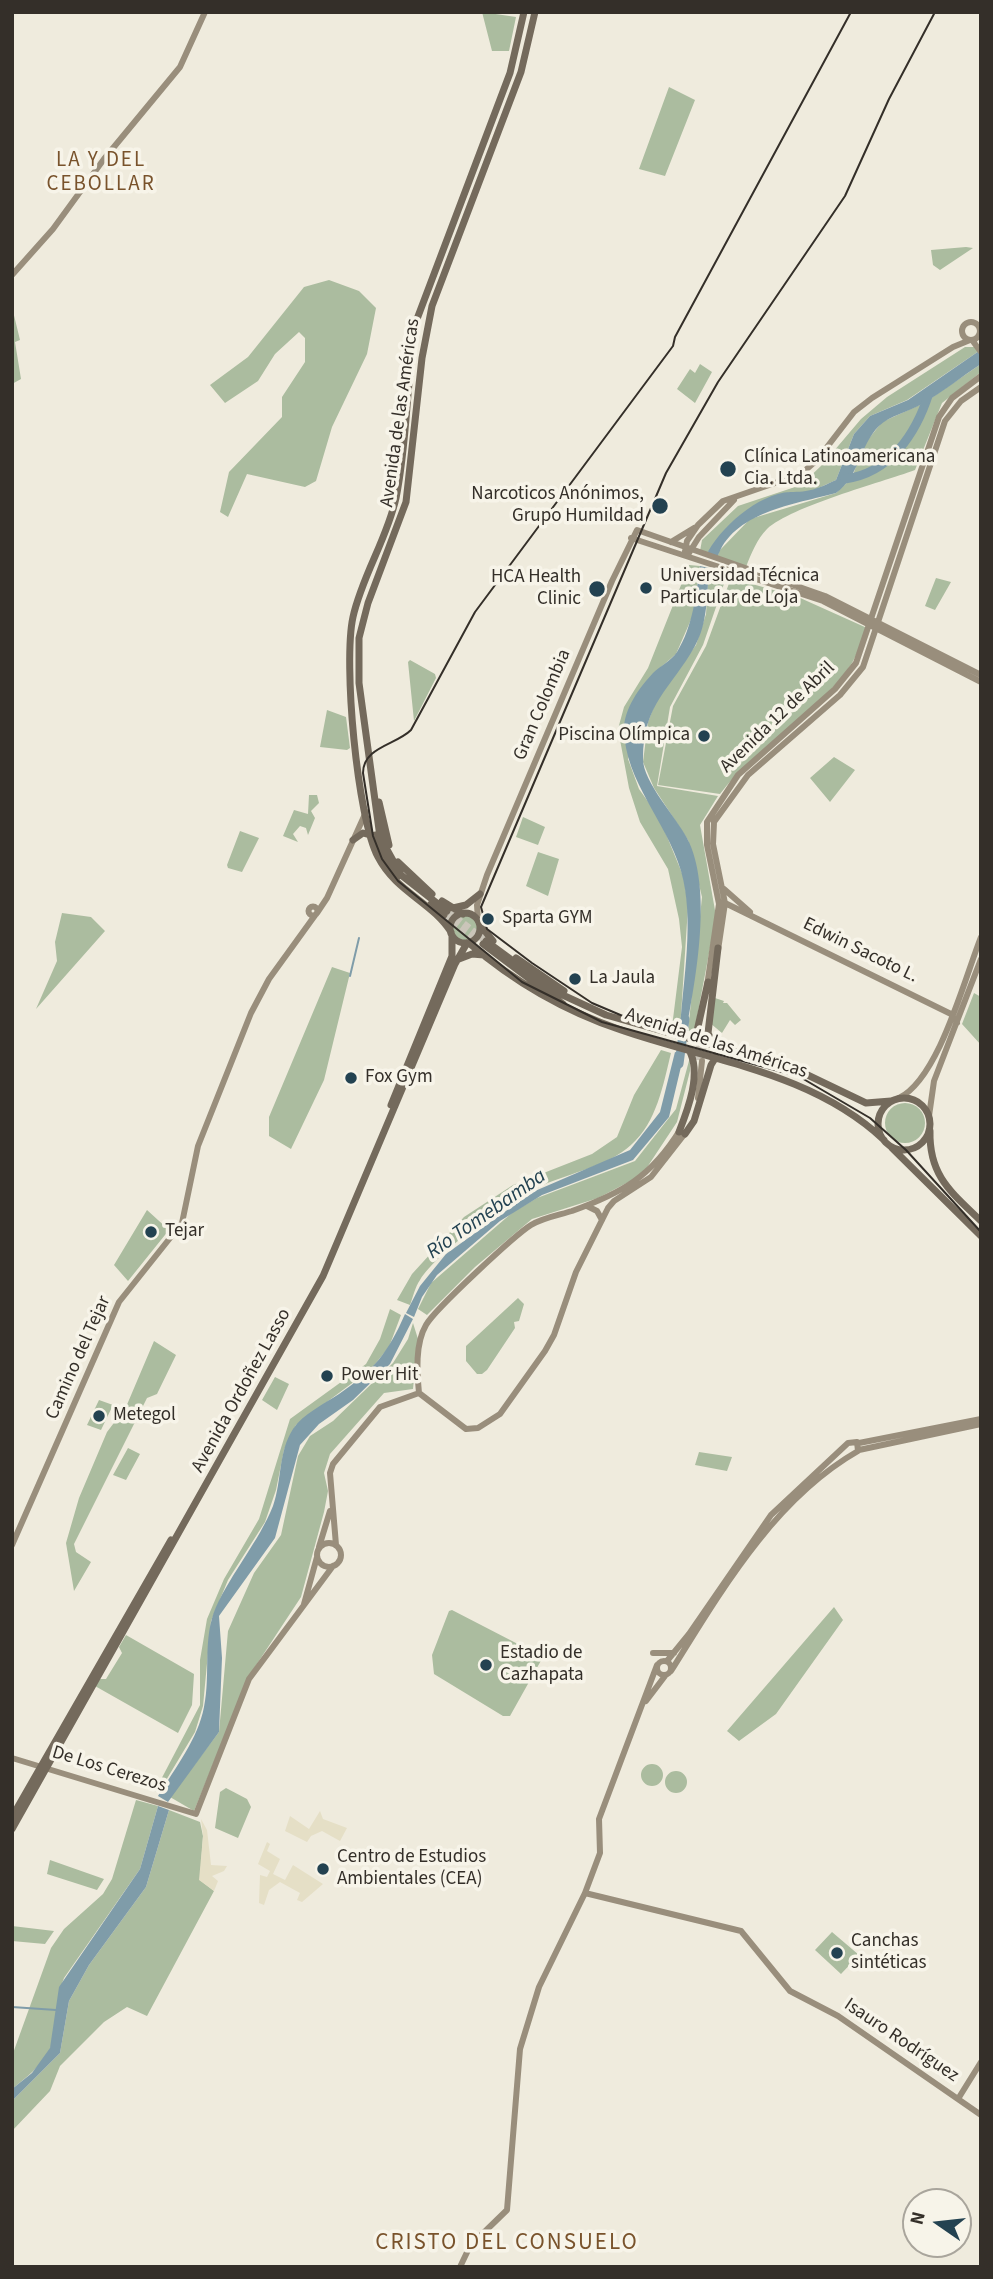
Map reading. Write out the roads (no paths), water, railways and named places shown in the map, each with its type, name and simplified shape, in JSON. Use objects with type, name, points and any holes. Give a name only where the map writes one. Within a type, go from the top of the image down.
[{"type":"main road","name":"Avenida de las Américas","points":[[463,914],[448,911],[399,879],[386,860],[370,816],[363,767],[356,741],[348,681],[349,638],[360,594],[396,498],[410,356],[417,319],[510,73],[524,12]]},
{"type":"main road","name":"Avenida de las Américas","points":[[448,911],[416,888],[393,864],[380,837],[359,683],[359,638],[368,603],[406,502],[422,358],[432,306],[521,72],[535,12]]},
{"type":"main road","name":"Avenida de las Américas","points":[[356,741],[356,756],[370,835],[377,856],[390,877],[439,918],[451,934]]},
{"type":"main road","points":[[356,756],[363,767]]},
{"type":"main road","points":[[353,840],[363,833],[370,835]]},
{"type":"main road","points":[[448,911],[466,905],[480,894]]},
{"type":"main road","points":[[463,914],[472,915],[479,923],[478,936],[466,946],[451,934],[454,919],[463,914]]},
{"type":"main road","name":"Avenida de las Américas","points":[[479,923],[501,948],[573,998]]},
{"type":"main road","name":"Avenida Ordoñez Lasso","points":[[449,972],[452,956],[451,934]]},
{"type":"main road","name":"Avenida de las Américas","points":[[569,1010],[484,942],[542,982],[606,1015],[672,1034],[697,1037],[714,1045],[796,1070],[855,1100],[876,1103],[895,1099]]},
{"type":"main road","name":"Avenida de las Américas","points":[[466,946],[490,957],[532,989],[569,1010],[791,1082],[845,1111],[887,1142],[981,1237]]},
{"type":"main road","name":"Avenida Ordoñez Lasso","points":[[12,1829],[44,1767],[314,1286],[449,972],[466,946]]},
{"type":"main road","points":[[714,1045],[708,1033],[719,948]]},
{"type":"main road","points":[[458,959],[472,954],[490,957]]},
{"type":"main road","points":[[697,1037],[708,982]]},
{"type":"main road","points":[[682,1133],[693,1080],[694,1061],[689,1050]]},
{"type":"main road","points":[[682,1133],[694,1121],[711,1065],[716,1058]]},
{"type":"main road","points":[[930,1129],[916,1147],[906,1150],[887,1142],[878,1121],[883,1109],[895,1099],[918,1101],[929,1116],[930,1129],[932,1161],[941,1181],[981,1221]]},
{"type":"main road","name":"Avenida Ordoñez Lasso","points":[[12,1817],[44,1767]]},
{"type":"street","points":[[12,275],[54,229],[104,159],[180,67],[205,12]]},
{"type":"street","points":[[690,553],[671,542],[698,525],[723,501],[801,474],[817,460],[854,412],[953,347],[972,340],[981,331],[978,322],[967,323],[953,347]]},
{"type":"street","points":[[962,331],[981,352]]},
{"type":"street","name":"Avenida 12 de Abril","points":[[708,982],[724,889],[713,844],[714,822],[748,775],[840,695],[863,667],[939,417],[953,398],[981,376]]},
{"type":"street","name":"Avenida 12 de Abril","points":[[697,1037],[719,948],[722,902],[706,829],[720,798],[738,775],[835,690],[856,663],[875,623],[945,421],[961,401],[981,387]]},
{"type":"street","points":[[690,553],[699,537],[735,499]]},
{"type":"street","points":[[690,553],[698,525]]},
{"type":"street","name":"Gran Colombia","points":[[463,914],[480,894],[631,538],[637,530],[671,542]]},
{"type":"street","points":[[631,538],[690,553],[823,601],[875,623],[981,675]]},
{"type":"street","points":[[875,623],[981,682]]},
{"type":"street","name":"Camino del Tejar","points":[[12,1545],[119,1302],[182,1223],[198,1146],[251,1013],[269,979],[306,928],[314,912],[327,898],[366,812]]},
{"type":"street","name":"Edwin Sacoto L.","points":[[724,889],[754,916]]},
{"type":"street","name":"Gran Colombia","points":[[479,923],[480,894]]},
{"type":"street","name":"Edwin Sacoto L.","points":[[722,902],[951,1014]]},
{"type":"street","points":[[895,1099],[912,1090],[924,1076],[981,937]]},
{"type":"street","points":[[929,1116],[930,1095],[981,959]]},
{"type":"street","points":[[951,1014],[957,1023]]},
{"type":"street","points":[[682,1133],[649,1172],[599,1201],[532,1225],[434,1315],[421,1338],[417,1365],[419,1393],[466,1429],[485,1425],[500,1414],[554,1335],[576,1272],[603,1217],[614,1201],[651,1177],[682,1133],[697,1103],[699,1061]]},
{"type":"street","points":[[599,1201],[603,1217]]},
{"type":"street","points":[[586,1206],[597,1210],[603,1217]]},
{"type":"street","points":[[302,1608],[341,1555],[336,1545],[331,1468],[342,1450],[380,1407],[419,1393]]},
{"type":"street","points":[[643,1705],[668,1673],[772,1521],[824,1474],[859,1446],[981,1419]]},
{"type":"street","points":[[460,2267],[470,2246],[507,2210],[520,2049],[539,1987],[585,1893],[600,1853],[599,1819],[657,1665],[667,1661],[678,1649],[771,1516],[852,1441],[859,1446],[981,1424]]},
{"type":"street","points":[[302,1608],[332,1506]]},
{"type":"street","points":[[318,1552],[326,1544],[336,1545]]},
{"type":"street","points":[[318,1552],[323,1565],[333,1566]]},
{"type":"street","name":"De Los Cerezos","points":[[12,1758],[196,1814],[249,1679],[302,1608]]},
{"type":"street","points":[[653,1653],[668,1655],[678,1649]]},
{"type":"street","points":[[667,1661],[668,1673]]},
{"type":"street","points":[[657,1665],[658,1674],[668,1673]]},
{"type":"street","name":"Isauro Rodríguez","points":[[585,1893],[741,1931],[790,1991],[838,2015],[981,2115]]},
{"type":"street","points":[[958,2099],[981,2062]]},
{"type":"water","points":[[979,351],[981,364],[917,407],[888,419],[879,426],[872,434],[850,478],[836,493],[784,506],[750,520],[724,543],[717,559],[706,556],[730,524],[753,506],[778,494],[813,489],[836,480],[854,434],[870,416],[908,400]]},
{"type":"water","points":[[700,566],[709,568],[702,628],[695,646],[653,710],[644,740],[643,759],[644,768],[654,789],[687,838],[695,858],[699,882],[701,907],[698,960],[686,1032],[680,1030],[688,929],[685,890],[674,852],[631,766],[624,729],[629,706],[638,692],[653,673],[675,655],[687,632]]},
{"type":"water","points":[[675,1052],[684,1054],[669,1117],[633,1160],[542,1195],[500,1221],[437,1275],[422,1297],[414,1317],[406,1313],[420,1286],[446,1254],[535,1191],[630,1150],[660,1112]]},
{"type":"water","points":[[405,1314],[413,1319],[390,1364],[353,1400],[319,1424],[300,1445],[275,1538],[219,1616],[222,1658],[219,1732],[168,1802],[158,1796],[191,1742],[204,1707],[212,1619],[222,1594],[273,1506],[288,1438],[302,1419],[351,1385],[379,1360]]},
{"type":"water","points":[[158,1806],[169,1810],[146,1887],[89,1965],[69,2001],[60,2053],[12,2101],[12,2089],[32,2073],[50,2048],[59,1987],[140,1869]]},
{"type":"waterway","points":[[845,479],[875,469],[899,449],[917,423],[929,393]]},
{"type":"waterway","points":[[350,976],[359,938]]},
{"type":"waterway","name":"Río Tomebamba","points":[[679,1064],[685,1019]]},
{"type":"waterway","points":[[12,2007],[56,2010]]},
{"type":"tunnel","points":[[447,911],[486,941]]},
{"type":"tunnel","points":[[444,915],[477,940]]},
{"type":"tunnel","points":[[697,1060],[700,1035]]},
{"type":"tunnel","points":[[702,1059],[705,1037]]},
{"type":"tram line","points":[[851,12],[675,337],[673,346],[475,612],[411,730],[368,757],[363,773],[373,836],[382,859],[398,881],[522,982],[602,1022],[800,1077],[870,1118],[906,1150],[981,1232]]},
{"type":"tram line","points":[[644,1025],[592,1003],[532,963],[487,929],[481,907],[666,473],[718,382],[845,196],[889,99],[935,12]]},
{"type":"place","name":"Clínica Latinoamericana Cia. Ltda.","points":[[728,469]]},
{"type":"place","name":"Narcoticos Anónimos, Grupo Humildad","points":[[660,506]]},
{"type":"place","name":"Universidad Técnica Particular de Loja","points":[[646,588]]},
{"type":"place","name":"HCA Health Clinic","points":[[597,589]]},
{"type":"place","name":"Piscina Olímpica","points":[[704,736]]},
{"type":"place","name":"Sparta GYM","points":[[488,919]]},
{"type":"place","name":"La Jaula","points":[[575,979]]},
{"type":"place","name":"Fox Gym","points":[[351,1078]]},
{"type":"place","name":"Tejar","points":[[151,1232]]},
{"type":"place","name":"Power Hit","points":[[327,1376]]},
{"type":"place","name":"Metegol","points":[[99,1416]]},
{"type":"place","name":"Estadio de Cazhapata","points":[[486,1665]]},
{"type":"place","name":"Centro de Estudios Ambientales (CEA)","points":[[323,1869]]},
{"type":"place","name":"Canchas sintéticas","points":[[837,1953]]},
{"type":"district","name":"LA Y DEL CEBOLLAR","points":[[101,173]]},
{"type":"district","name":"CRISTO DEL CONSUELO","points":[[507,2244]]}]
